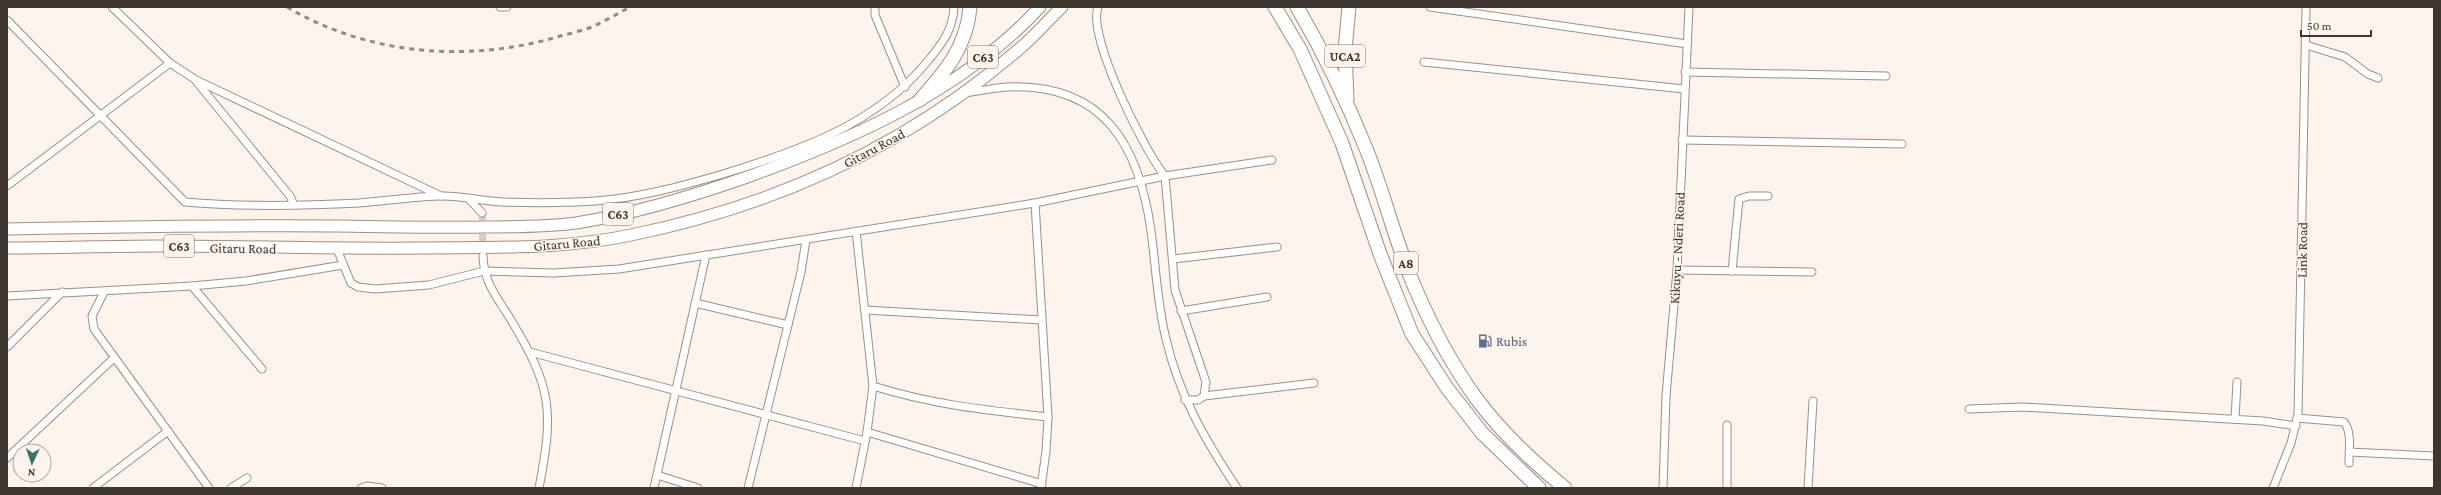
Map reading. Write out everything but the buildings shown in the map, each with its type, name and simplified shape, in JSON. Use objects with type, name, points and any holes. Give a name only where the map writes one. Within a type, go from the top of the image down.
[{"type":"highway","name":"C63","points":[[920,100],[959,51],[968,26],[970,7]]},
{"type":"highway","name":"A8","points":[[1275,7],[1300,49],[1342,142],[1383,262],[1412,334],[1447,388],[1482,433],[1539,488]]},
{"type":"highway","name":"A8","points":[[1297,7],[1316,40],[1347,105],[1367,152],[1416,290],[1448,354],[1476,397],[1503,431],[1565,488]]},
{"type":"highway","name":"UCA2","points":[[1347,105],[1345,50],[1348,7]]},
{"type":"main road","name":"C63","points":[[920,100],[993,50],[1024,25],[1040,7]]},
{"type":"main road","name":"Gitaru Road","points":[[7,248],[160,246],[337,249],[556,246],[630,236],[755,202],[845,165],[924,121],[964,93],[1019,50],[1062,7]]},
{"type":"main road","name":"Gitaru Road","points":[[7,229],[246,225],[510,227],[576,223],[699,194],[793,160],[863,130],[920,100]]},
{"type":"street","points":[[112,7],[170,63],[196,80],[441,196]]},
{"type":"street","points":[[500,7],[506,7]]},
{"type":"street","points":[[875,7],[875,15],[905,87]]},
{"type":"street","points":[[7,20],[185,202],[294,205],[358,203],[441,196],[502,202],[594,201],[637,195],[705,179],[801,150],[843,129],[888,101],[905,87],[945,41],[953,22],[954,7]]},
{"type":"street","points":[[1098,7],[1096,13],[1096,30],[1112,74],[1154,162],[1166,176],[1174,281],[1181,311],[1206,382],[1204,396]]},
{"type":"street","points":[[1430,7],[1687,44]]},
{"type":"street","name":"Kikuyu - Nderi Road","points":[[1663,488],[1666,396],[1677,270],[1684,89],[1689,7]]},
{"type":"street","name":"Link Road","points":[[2273,488],[2296,422],[2306,7]]},
{"type":"street","points":[[2306,45],[2345,57],[2368,74],[2378,78]]},
{"type":"street","points":[[1424,62],[1684,89]]},
{"type":"street","points":[[7,186],[170,63]]},
{"type":"street","points":[[1685,72],[1886,76]]},
{"type":"street","points":[[196,80],[290,196],[294,205]]},
{"type":"street","points":[[964,93],[1006,87],[1051,90],[1086,104],[1105,118],[1123,139],[1135,163],[1151,229],[1161,318],[1172,363],[1185,400],[1210,447],[1237,488]]},
{"type":"street","points":[[1682,140],[1902,144]]},
{"type":"street","points":[[337,249],[351,283],[358,287],[375,289],[429,285],[484,271],[554,273],[619,269],[1035,203],[1140,183],[1166,176],[1272,160]]},
{"type":"street","points":[[1732,271],[1739,199],[1749,196],[1768,196]]},
{"type":"street","points":[[469,199],[482,213]]},
{"type":"street","points":[[868,432],[1041,486],[1046,451],[1048,417],[1035,203]]},
{"type":"street","points":[[856,231],[873,386],[868,432],[856,488]]},
{"type":"street","points":[[748,488],[801,272],[806,240]]},
{"type":"street","points":[[1173,259],[1277,247]]},
{"type":"street","points":[[654,488],[706,255]]},
{"type":"street","points":[[483,256],[484,271],[493,292],[530,352],[544,385],[549,418],[546,451],[539,488]]},
{"type":"street","points":[[7,296],[63,292],[104,292],[246,281],[343,264]]},
{"type":"street","points":[[1677,270],[1812,272]]},
{"type":"street","points":[[192,286],[262,369]]},
{"type":"street","points":[[7,347],[63,292]]},
{"type":"street","points":[[104,292],[92,322],[114,358],[209,488]]},
{"type":"street","points":[[1181,311],[1267,297]]},
{"type":"street","points":[[695,303],[788,325]]},
{"type":"street","points":[[865,310],[1041,320]]},
{"type":"street","points":[[530,352],[865,441]]},
{"type":"street","points":[[7,458],[114,358]]},
{"type":"street","points":[[2235,419],[2237,382]]},
{"type":"street","points":[[1185,400],[1198,400],[1204,396],[1314,383]]},
{"type":"street","points":[[873,386],[915,399],[949,406],[1048,417]]},
{"type":"street","points":[[1808,488],[1813,401]]},
{"type":"street","points":[[1969,409],[2022,408],[2296,422],[2344,422],[2347,426],[2349,463]]},
{"type":"street","points":[[1726,488],[1727,425]]},
{"type":"street","points":[[93,488],[168,431]]},
{"type":"street","points":[[2349,452],[2434,456]]},
{"type":"street","points":[[657,475],[698,488]]},
{"type":"street","points":[[231,488],[247,478]]},
{"type":"street","points":[[361,488],[368,486],[382,488]]},
{"type":"tunnel","points":[[482,213],[483,251]]},
{"type":"railway","points":[[287,7],[318,23],[351,36],[419,50],[453,52],[488,50],[523,45],[557,37],[592,27],[630,7]]},
{"type":"place","name":"Rubis","points":[[1485,341]]}]
